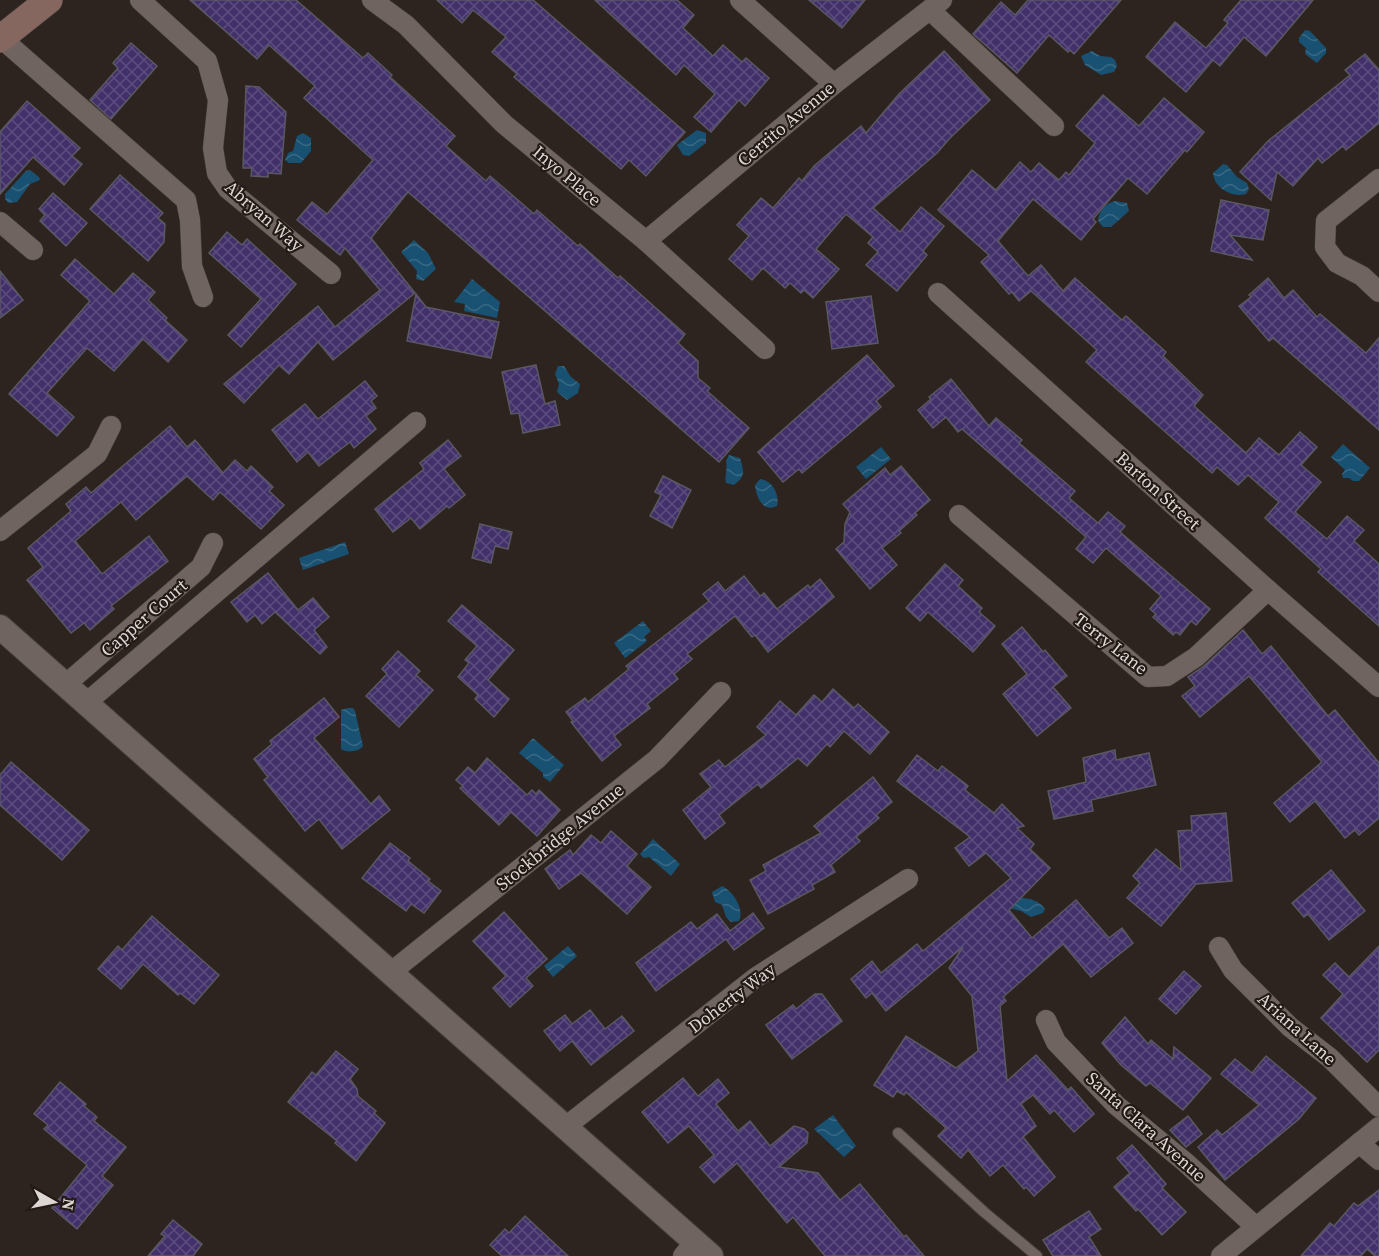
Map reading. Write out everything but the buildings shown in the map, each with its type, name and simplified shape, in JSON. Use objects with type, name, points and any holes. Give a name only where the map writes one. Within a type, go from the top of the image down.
[{"type":"main road","points":[[1,39],[49,0]]},
{"type":"street","name":"Abryan Way","points":[[140,0],[207,61],[218,100],[213,148],[217,173],[228,189],[332,274]]},
{"type":"street","name":"Inyo Place","points":[[372,0],[406,25],[504,124],[646,241],[765,349]]},
{"type":"street","points":[[740,0],[834,84]]},
{"type":"street","name":"Cerrito Avenue","points":[[646,241],[834,84],[936,5],[1054,126]]},
{"type":"street","points":[[1,39],[186,200],[190,220],[192,266],[203,297]]},
{"type":"street","points":[[1379,179],[1326,221],[1325,247],[1337,263],[1362,276],[1379,292]]},
{"type":"street","points":[[0,222],[33,250]]},
{"type":"street","name":"Barton Street","points":[[938,293],[1379,687]]},
{"type":"street","points":[[86,703],[416,422]]},
{"type":"street","points":[[0,531],[97,454],[111,426]]},
{"type":"street","name":"Terry Lane","points":[[959,515],[1148,677],[1167,676],[1196,657],[1268,590]]},
{"type":"street","name":"Capper Court","points":[[65,685],[201,567],[213,543]]},
{"type":"street","points":[[0,627],[564,1128],[696,1251]]},
{"type":"street","name":"Stockbridge Avenue","points":[[390,973],[657,759],[721,692]]},
{"type":"street","name":"Doherty Way","points":[[564,1128],[754,978],[908,879]]},
{"type":"street","name":"Ariana Lane","points":[[1220,947],[1233,970],[1290,1027],[1330,1058],[1379,1107]]},
{"type":"street","name":"Santa Clara Avenue","points":[[1046,1020],[1056,1042],[1116,1105],[1185,1162],[1256,1227]]},
{"type":"street","points":[[1221,1256],[1379,1127]]},
{"type":"street","points":[[1359,1143],[1379,1160]]},
{"type":"lane","points":[[898,1133],[984,1212],[1037,1256]]},
{"type":"water","points":[[1305,30],[1310,31],[1326,48],[1326,53],[1317,63],[1305,54],[1306,48],[1299,42]]},
{"type":"water","points":[[1092,51],[1115,60],[1117,66],[1114,72],[1101,75],[1085,65],[1081,56]]},
{"type":"water","points":[[697,130],[706,133],[706,143],[689,156],[683,155],[677,145]]},
{"type":"water","points":[[303,133],[311,138],[311,151],[301,163],[289,163],[285,160],[288,153],[293,151],[297,136]]},
{"type":"water","points":[[1223,164],[1247,183],[1249,189],[1246,194],[1235,195],[1220,187],[1213,173]]},
{"type":"water","points":[[30,170],[40,180],[30,184],[17,202],[8,203],[5,194],[26,171]]},
{"type":"water","points":[[1115,201],[1127,203],[1129,211],[1111,227],[1103,227],[1098,221],[1101,211]]},
{"type":"water","points":[[414,240],[428,253],[436,269],[423,281],[416,279],[417,271],[401,252]]},
{"type":"water","points":[[472,279],[500,302],[497,318],[464,311],[465,304],[454,302]]},
{"type":"water","points":[[558,366],[564,366],[571,377],[580,384],[578,393],[567,400],[557,392],[559,384],[555,374]]},
{"type":"water","points":[[1343,444],[1370,468],[1359,481],[1343,478],[1342,474],[1345,470],[1331,457]]},
{"type":"water","points":[[881,447],[891,459],[866,479],[856,467]]},
{"type":"water","points":[[729,455],[740,458],[743,470],[741,479],[734,485],[726,483],[726,461]]},
{"type":"water","points":[[760,479],[768,482],[774,489],[777,506],[772,508],[761,503],[755,485]]},
{"type":"water","points":[[345,542],[349,554],[303,570],[299,558]]},
{"type":"water","points":[[643,621],[651,631],[644,637],[647,641],[625,658],[614,643]]},
{"type":"water","points":[[353,708],[355,711],[363,746],[359,750],[341,749],[341,710]]},
{"type":"water","points":[[533,738],[564,765],[550,782],[519,753]]},
{"type":"water","points":[[653,839],[680,864],[671,876],[649,857],[644,858],[640,854]]},
{"type":"water","points":[[722,886],[737,901],[740,912],[739,921],[731,922],[726,917],[722,905],[715,902],[712,892]]},
{"type":"water","points":[[1019,898],[1037,902],[1045,909],[1043,913],[1031,917],[1010,908]]},
{"type":"water","points":[[568,946],[577,956],[553,977],[544,966]]},
{"type":"water","points":[[833,1115],[856,1146],[844,1157],[814,1129]]}]
